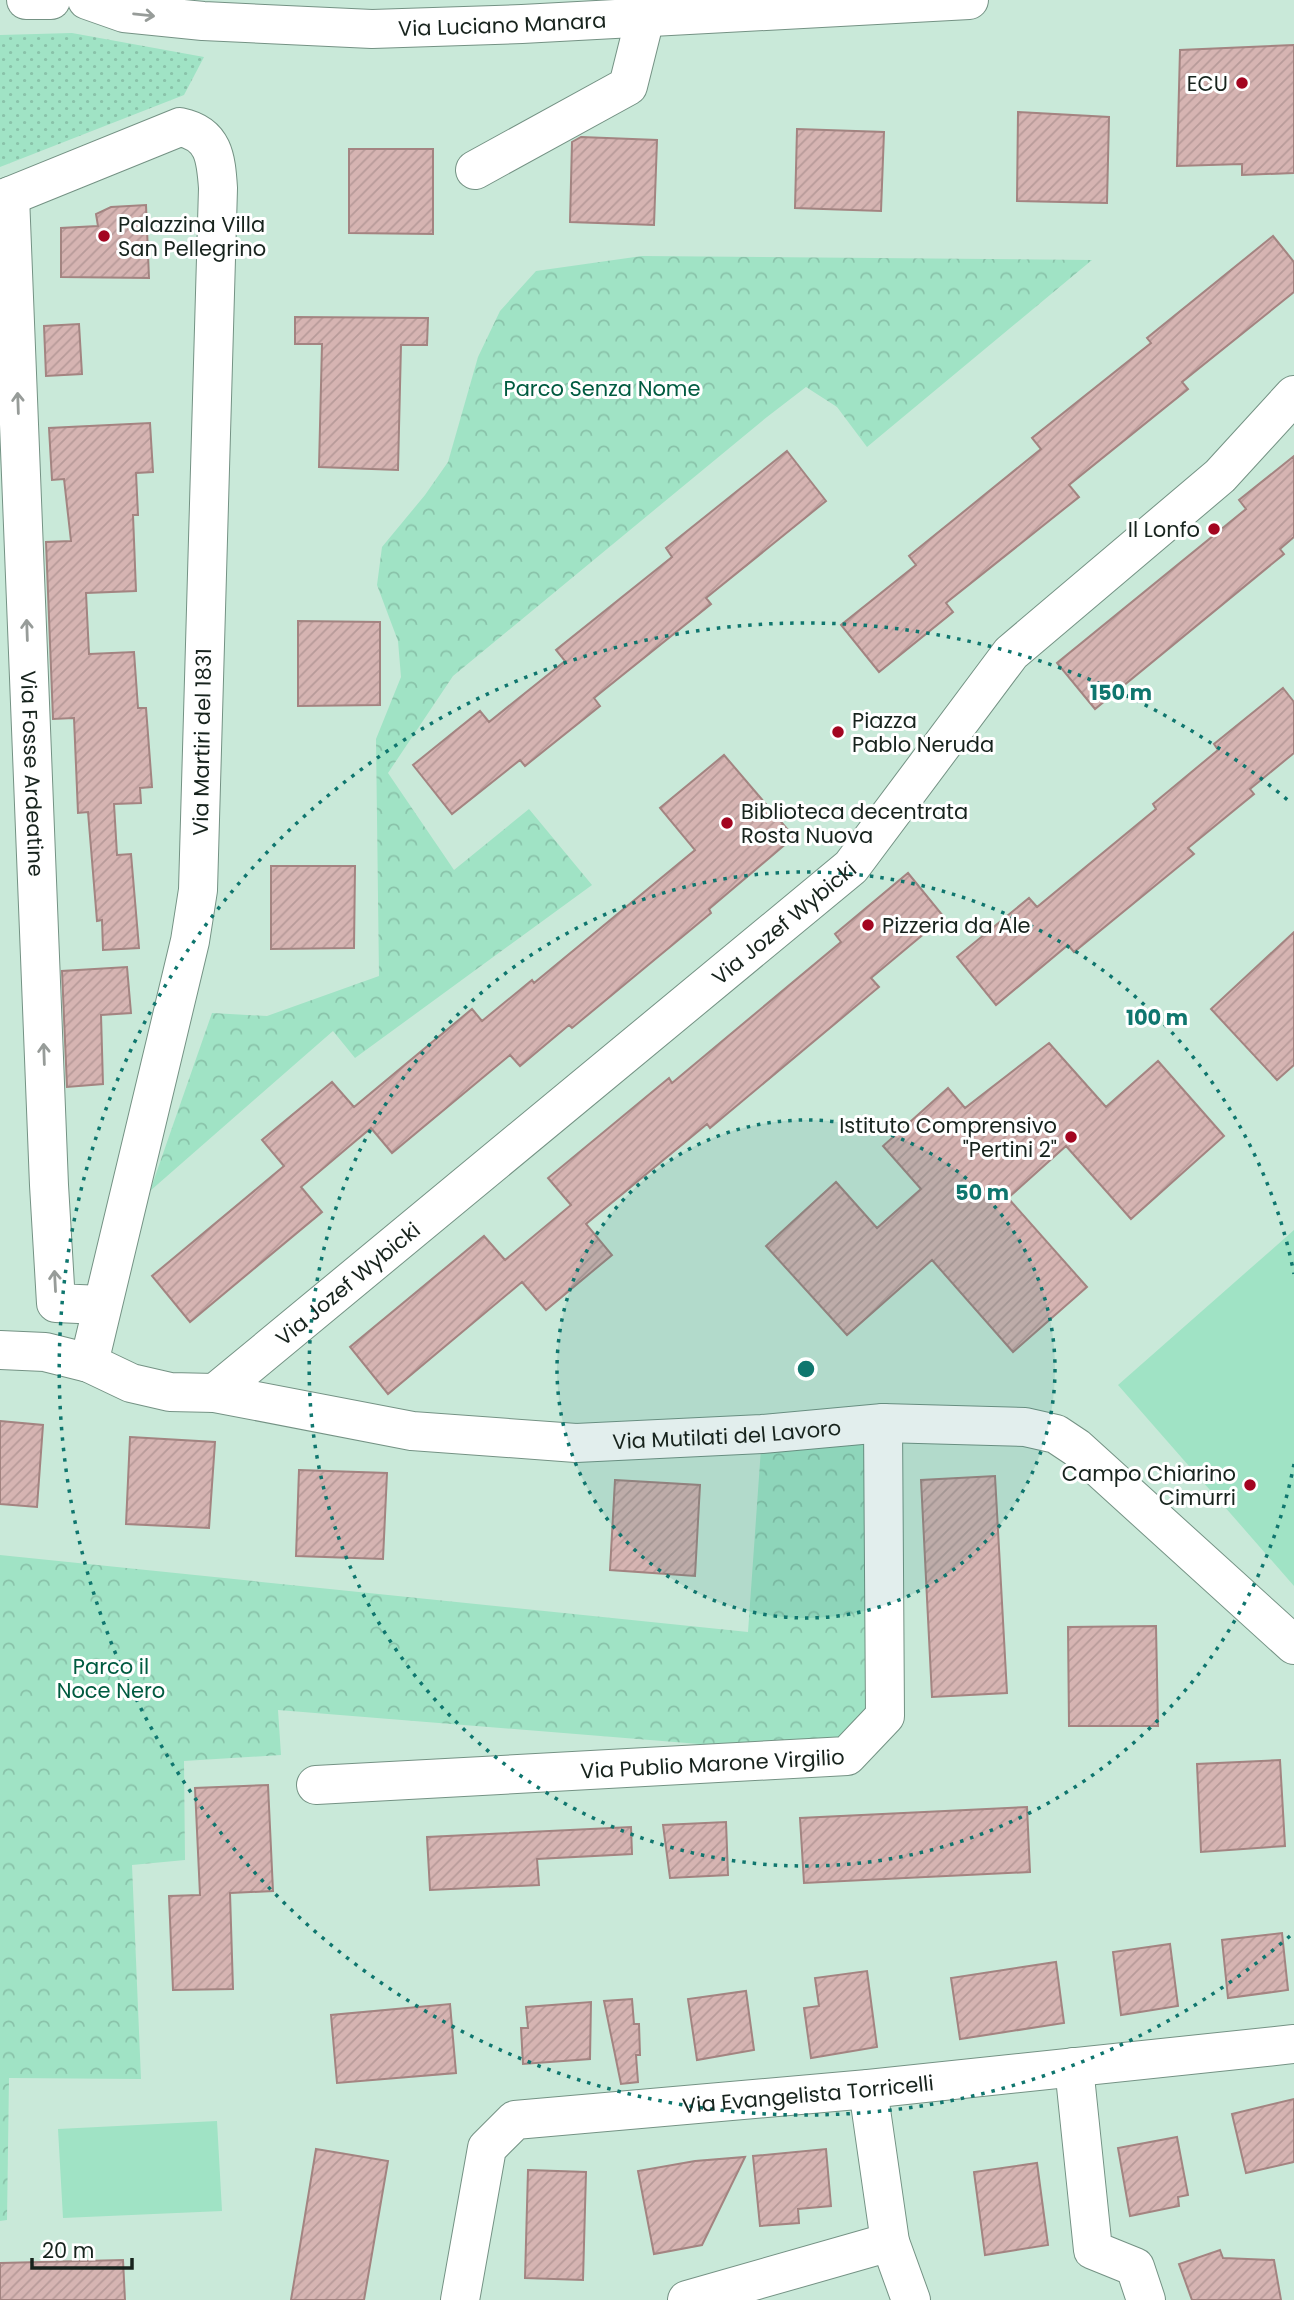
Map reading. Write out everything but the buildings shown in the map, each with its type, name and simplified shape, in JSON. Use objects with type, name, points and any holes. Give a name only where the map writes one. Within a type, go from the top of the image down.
[{"type":"street","points":[[26,0],[51,0]]},
{"type":"street","name":"Via Luciano Manara","points":[[87,0],[124,13],[190,10],[372,29],[645,18],[969,0]]},
{"type":"street","points":[[475,170],[628,86],[645,18]]},
{"type":"street","name":"Via Martiri del 1831","points":[[5,198],[180,127],[200,134],[216,161],[218,188],[198,890],[190,941],[89,1363]]},
{"type":"street","name":"Via Fosse Ardeatine","points":[[5,198],[56,1303],[102,1305]]},
{"type":"street","name":"Via Jozef Wybicki","points":[[215,1393],[851,867],[1011,653],[1220,476],[1294,395]]},
{"type":"street","name":"Via Mutilati del Lavoro","points":[[0,1350],[45,1352],[89,1363],[131,1383],[170,1392],[215,1393],[412,1431],[576,1443],[762,1434],[883,1423],[1025,1427],[1056,1434],[1077,1448],[1294,1645]]},
{"type":"street","name":"Via Publio Marone Virgilio","points":[[316,1785],[847,1756],[885,1716],[883,1423]]},
{"type":"street","name":"Via Evangelista Torricelli","points":[[460,2300],[487,2148],[515,2120],[868,2089],[1294,2044]]},
{"type":"street","points":[[1074,2067],[1093,2250],[1135,2267],[1146,2300]]},
{"type":"street","points":[[868,2089],[890,2242],[911,2300]]},
{"type":"street","points":[[687,2300],[890,2242]]},
{"type":"green space","points":[[72,33],[204,57],[184,95],[0,167],[0,35]]},
{"type":"green space","name":"Parco Senza Nome","points":[[642,256],[1092,260],[867,447],[837,407],[806,387],[453,676],[388,773],[454,870],[529,809],[592,885],[355,1058],[333,1031],[150,1191],[212,1013],[267,1016],[379,976],[376,739],[401,677],[398,641],[377,585],[382,547],[448,462],[478,357],[500,311],[536,271]]},
{"type":"green space","name":"Campo Chiarino Cimurri","points":[[1294,1230],[1294,1586],[1118,1385]]},
{"type":"green space","name":"Parco il Noce Nero","points":[[883,1423],[885,1716],[847,1756],[278,1710],[281,1755],[184,1761],[185,1860],[132,1865],[141,2079],[9,2078],[7,2220],[0,2221],[0,1555],[748,1632],[762,1434]]},
{"type":"green space","points":[[217,2121],[222,2211],[63,2218],[58,2129]]},
{"type":"place","name":"ECU","points":[[1242,83]]},
{"type":"place","name":"Palazzina Villa San Pellegrino","points":[[104,236]]},
{"type":"place","name":"Il Lonfo","points":[[1214,529]]},
{"type":"place","name":"Piazza Pablo Neruda","points":[[838,732]]},
{"type":"place","name":"Biblioteca decentrata Rosta Nuova","points":[[727,823]]},
{"type":"place","name":"Pizzeria da Ale","points":[[868,925]]},
{"type":"place","name":"Istituto Comprensivo \"Pertini 2\"","points":[[1071,1137]]},
{"type":"place","name":"Campo Chiarino Cimurri","points":[[1250,1485]]}]
